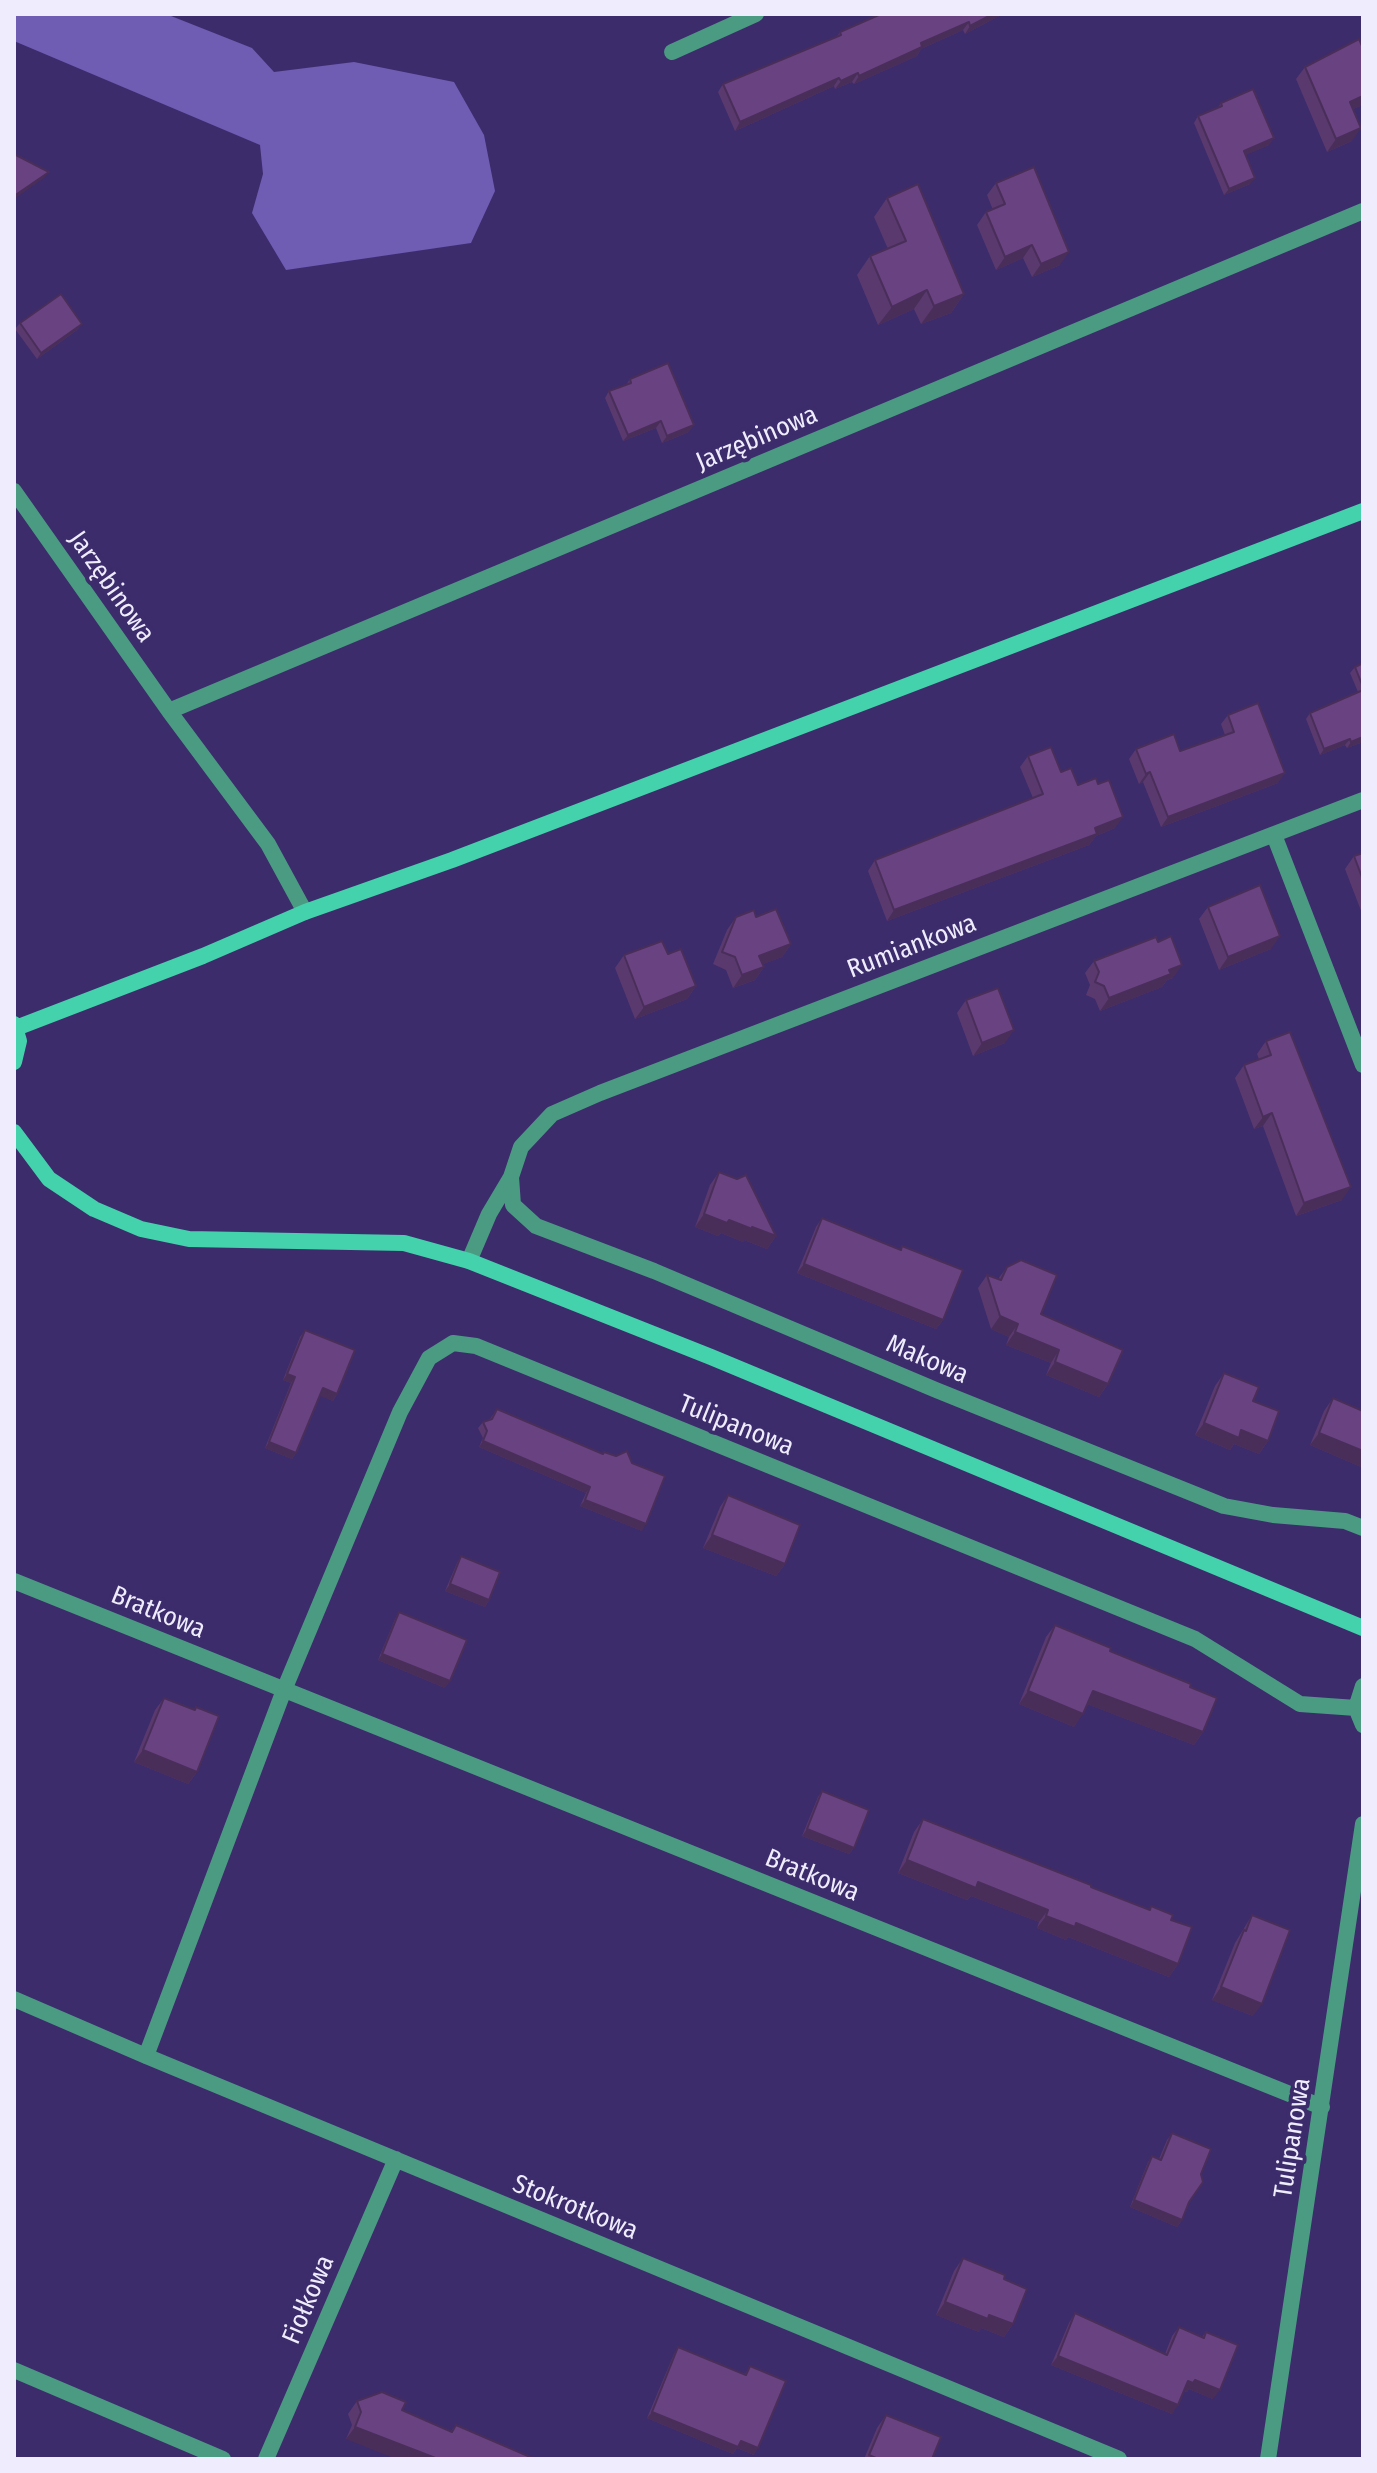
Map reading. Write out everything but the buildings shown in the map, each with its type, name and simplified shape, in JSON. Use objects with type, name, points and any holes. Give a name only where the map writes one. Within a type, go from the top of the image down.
[{"type":"main road","points":[[14,1062],[19,1041],[15,1026],[203,956],[305,912],[452,860],[1363,511]]},
{"type":"main road","points":[[14,1132],[49,1179],[94,1209],[141,1229],[189,1239],[404,1243],[469,1261],[711,1357],[1363,1628]]},
{"type":"street","points":[[672,52],[756,14]]},
{"type":"street","name":"Jarzębinowa","points":[[169,711],[1363,211]]},
{"type":"street","name":"Jarzębinowa","points":[[14,491],[169,711],[268,844],[305,912]]},
{"type":"street","name":"Rumiankowa","points":[[469,1261],[489,1214],[511,1177],[521,1147],[552,1114],[1363,800]]},
{"type":"street","points":[[1274,835],[1363,1065]]},
{"type":"street","name":"Makowa","points":[[511,1177],[513,1205],[536,1226],[654,1271],[936,1390],[1224,1506],[1273,1515],[1345,1521],[1363,1528]]},
{"type":"street","name":"Tulipanowa","points":[[284,1690],[400,1412],[429,1358],[453,1343],[476,1346],[1195,1639],[1300,1704],[1356,1708]]},
{"type":"street","name":"Bratkowa","points":[[14,1581],[1322,2107]]},
{"type":"street","points":[[1363,1686],[1356,1708],[1363,1725]]},
{"type":"street","points":[[146,2056],[284,1690]]},
{"type":"street","name":"Tulipanowa","points":[[1268,2459],[1363,1824]]},
{"type":"street","name":"Stokrotkowa","points":[[14,1999],[1119,2459]]},
{"type":"street","name":"Fiołkowa","points":[[266,2459],[396,2159]]},
{"type":"street","points":[[14,2370],[223,2459]]},
{"type":"shaded area","points":[[14,14],[166,14],[252,48],[274,72],[354,62],[454,82],[484,135],[495,191],[471,243],[286,270],[252,213],[263,174],[260,145],[14,41]]}]
